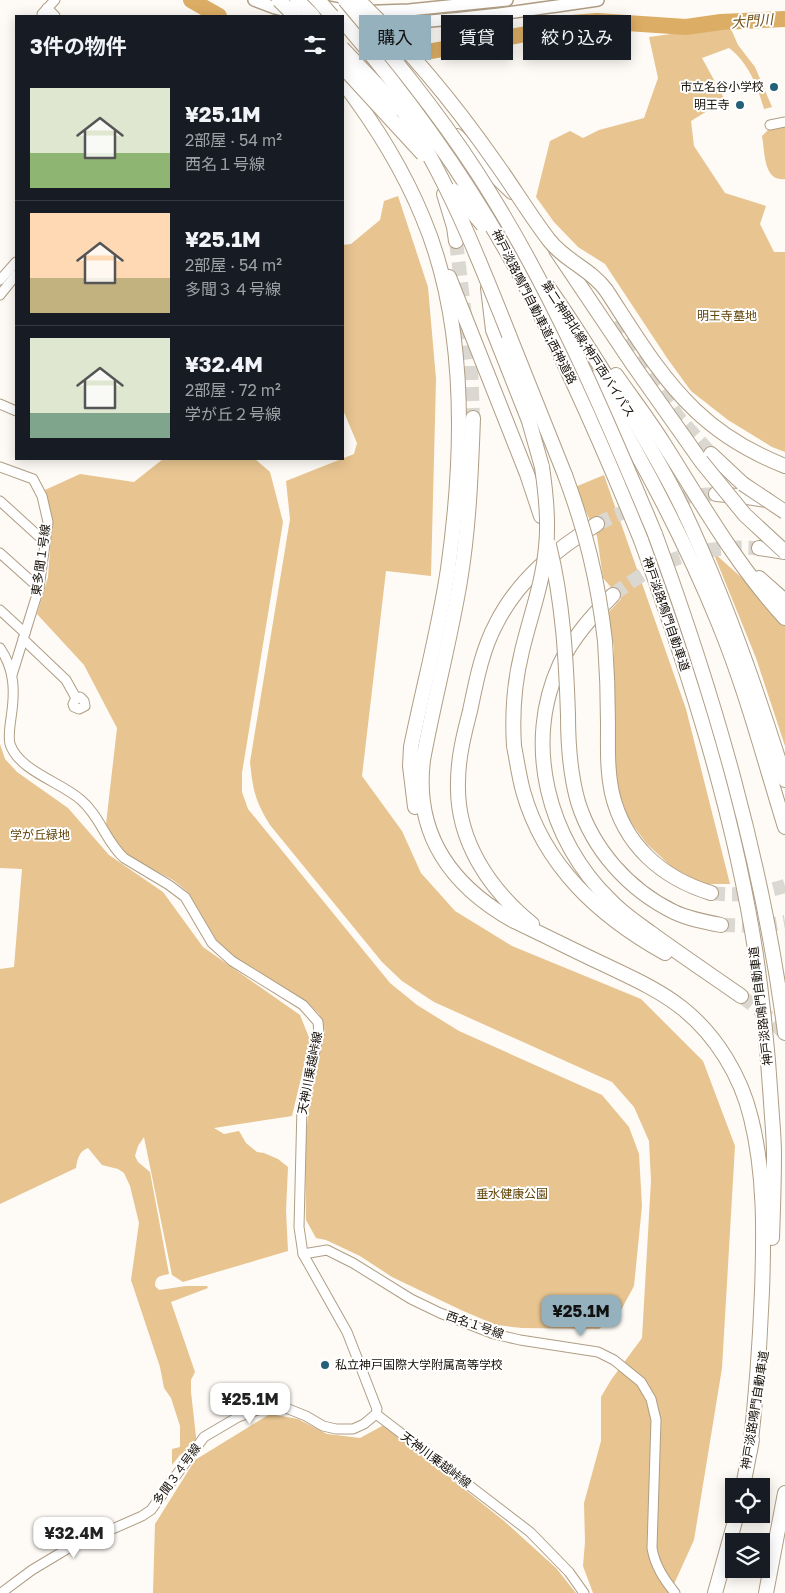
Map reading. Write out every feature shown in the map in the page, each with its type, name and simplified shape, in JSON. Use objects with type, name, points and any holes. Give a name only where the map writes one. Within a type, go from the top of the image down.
[{"type":"highway","points":[[271,0],[286,15]]},
{"type":"highway","points":[[278,0],[294,15]]},
{"type":"highway","points":[[295,0],[312,15]]},
{"type":"highway","points":[[318,0],[331,15]]},
{"type":"highway","name":"神戸淡路鳴門自動車道;西神道路","points":[[326,0],[342,15]]},
{"type":"highway","name":"神戸淡路鳴門自動車道;西神道路","points":[[345,0],[412,82],[477,172],[568,335],[599,402],[655,534]]},
{"type":"highway","points":[[347,20],[394,36],[447,98],[494,159],[551,240],[590,301],[706,458],[744,514],[785,552]]},
{"type":"highway","points":[[347,20],[530,211],[551,240],[564,254],[591,274],[606,290],[650,356],[694,409],[731,439],[753,452],[785,466]]},
{"type":"highway","points":[[347,20],[395,88],[414,124],[438,176],[449,207],[456,241]]},
{"type":"highway","points":[[347,20],[376,71],[418,134],[447,188],[485,275],[542,467],[547,504],[546,548],[538,592],[517,676],[512,722],[514,746],[524,792],[533,817],[559,865],[594,904],[636,937],[741,996],[669,946],[610,901],[577,861],[556,819],[547,787],[542,748],[548,699],[560,664],[570,645],[594,614],[613,595]]},
{"type":"highway","name":"神戸淡路鳴門自動車道;西神道路","points":[[347,20],[450,162],[494,230],[525,284],[586,408],[641,540]]},
{"type":"highway","name":"第二神明北線;神戸西バイパス","points":[[344,49],[391,100],[503,237],[555,297],[625,406],[655,456],[681,506],[730,618],[753,700]]},
{"type":"highway","name":"第二神明北線;神戸西バイパス","points":[[344,68],[426,158],[503,237],[540,299],[581,359],[643,463],[697,572],[753,700]]},
{"type":"highway","points":[[344,84],[394,158],[423,218],[477,346],[527,474],[541,516],[559,592],[566,646],[568,715],[573,781],[588,827],[614,867],[650,899],[674,912],[697,920],[721,925]]},
{"type":"highway","points":[[423,218],[442,277],[453,338],[457,375],[458,448],[448,570],[411,747],[411,785],[414,804],[420,824],[436,857],[459,884],[473,896],[559,943],[642,983],[682,1008],[698,1023],[721,1050],[735,1075],[751,1117],[756,1142],[763,1222],[761,1310],[750,1450]]},
{"type":"highway","points":[[555,297],[640,409],[753,580],[785,618]]},
{"type":"highway","points":[[503,338],[565,476],[590,551],[597,580],[606,641],[608,760],[612,793],[618,812],[632,837],[649,859],[678,880],[711,893]]},
{"type":"highway","points":[[473,418],[469,509],[460,579],[453,621],[427,739],[421,779],[425,814],[438,848],[460,880],[474,895],[494,909]]},
{"type":"highway","points":[[706,458],[785,512]]},
{"type":"highway","points":[[716,494],[785,504]]},
{"type":"highway","points":[[559,943],[531,923],[504,897],[492,883],[474,854],[466,837],[459,807],[459,761],[481,662],[495,625],[504,609],[531,575],[547,559],[597,524]]},
{"type":"highway","points":[[717,528],[758,577],[785,600]]},
{"type":"highway","name":"神戸淡路鳴門自動車道","points":[[655,534],[697,654],[736,788],[763,901],[785,1033]]},
{"type":"highway","name":"神戸淡路鳴門自動車道","points":[[641,540],[682,659],[721,790],[736,851],[746,904],[764,1018],[774,1153],[771,1254],[763,1368],[745,1478]]},
{"type":"highway","points":[[758,548],[785,552]]},
{"type":"highway","points":[[753,700],[785,780]]},
{"type":"highway","points":[[753,700],[785,827]]},
{"type":"highway","points":[[766,1593],[785,1492]]},
{"type":"highway","points":[[715,1593],[734,1523]]},
{"type":"highway","points":[[774,1593],[785,1549]]},
{"type":"main road","points":[[254,0],[275,8],[303,15]]},
{"type":"main road","points":[[295,0],[323,7],[338,15]]},
{"type":"main road","points":[[347,20],[409,10],[507,0]]},
{"type":"main road","points":[[347,20],[408,24],[598,0]]},
{"type":"street","points":[[53,15],[45,11],[55,0]]},
{"type":"street","points":[[344,36],[347,20]]},
{"type":"street","points":[[770,125],[785,122]]},
{"type":"street","points":[[0,280],[15,263]]},
{"type":"street","points":[[0,295],[15,276]]},
{"type":"street","points":[[0,404],[15,411]]},
{"type":"street","name":"東多聞１号線","points":[[0,467],[33,479],[42,496],[48,522],[39,588],[12,675]]},
{"type":"street","points":[[0,501],[45,542]]},
{"type":"street","points":[[0,552],[39,588]]},
{"type":"street","points":[[0,610],[66,680],[76,698]]},
{"type":"street","name":"天神川乗越峠線","points":[[0,648],[8,663],[14,687],[9,739],[17,756],[26,765],[82,800],[99,822],[118,853],[185,897],[212,943],[225,956],[303,1005],[318,1022],[319,1034],[301,1116],[299,1226],[303,1254],[347,1332],[377,1409],[376,1414],[520,1523],[569,1572],[584,1593]]},
{"type":"street","name":"西名１号線","points":[[303,1254],[327,1250],[353,1263],[411,1299],[449,1317],[494,1334],[598,1352],[614,1360],[642,1382],[651,1399],[656,1420],[652,1548],[654,1560],[675,1593]]},
{"type":"street","name":"多聞３４号線","points":[[1,1593],[32,1570],[67,1549],[142,1516],[151,1510],[204,1437],[238,1417],[271,1405],[281,1406],[306,1416],[323,1426],[336,1429],[353,1429],[364,1424],[376,1414]]},
{"type":"green space","name":"明王寺墓地","points":[[731,29],[738,45],[755,67],[772,107],[764,109],[759,92],[747,68],[742,60],[729,48],[702,58],[725,100],[691,121],[694,146],[725,193],[766,206],[760,224],[774,252],[785,252],[785,452],[772,447],[728,420],[691,391],[605,264],[578,247],[554,222],[536,197],[550,141],[570,131],[583,138],[599,130],[644,118],[658,78],[649,37],[693,31]]},
{"type":"green space","name":"市立名谷小学校","points":[[785,126],[785,179],[778,179],[769,171],[766,164],[762,136],[769,129]]},
{"type":"green space","points":[[398,196],[428,287],[436,379],[431,576],[386,571],[362,776],[402,831],[421,873],[455,911],[512,946],[641,999],[703,1061],[735,1146],[722,1368],[694,1540],[670,1593],[593,1593],[583,1566],[585,1542],[584,1503],[601,1441],[601,1397],[642,1338],[651,1181],[649,1141],[634,1107],[612,1082],[434,1002],[402,981],[382,962],[270,825],[261,809],[254,788],[250,762],[290,519],[286,481],[339,460],[344,460],[344,458],[354,454],[357,443],[344,412],[344,245],[351,244],[380,220],[384,201]]},
{"type":"green space","name":"垂水健康公園","points":[[162,460],[256,460],[270,472],[283,522],[242,773],[242,792],[248,809],[390,983],[417,1005],[459,1031],[602,1095],[629,1127],[639,1154],[642,1206],[634,1286],[621,1310],[599,1329],[522,1328],[496,1325],[392,1277],[360,1256],[326,1240],[316,1238],[306,1220],[305,1150],[309,1103],[325,1031],[319,1014],[308,1003],[232,956],[217,941],[188,892],[173,880],[129,857],[117,847],[106,824],[117,728],[84,665],[37,614],[48,577],[52,523],[45,490],[80,474],[134,482]]},
{"type":"green space","points":[[604,475],[686,709],[730,884],[704,884],[673,868],[647,844],[629,820],[619,792],[614,755],[614,648],[608,613],[621,599],[603,578],[597,536],[575,487]]},
{"type":"green space","points":[[713,552],[741,577],[785,624],[785,746],[756,658]]},
{"type":"green space","name":"学が丘緑地","points":[[0,744],[5,759],[17,772],[68,808],[109,855],[163,892],[203,947],[300,1015],[310,1040],[292,1116],[214,1128],[224,1134],[239,1131],[246,1143],[257,1152],[278,1159],[288,1167],[286,1211],[288,1251],[183,1282],[172,1275],[144,1137],[138,1146],[135,1156],[138,1162],[150,1172],[169,1274],[157,1278],[155,1286],[159,1290],[186,1286],[207,1286],[208,1288],[171,1302],[195,1372],[191,1380],[191,1392],[196,1437],[195,1444],[180,1455],[172,1465],[172,1449],[180,1447],[180,1426],[171,1398],[164,1388],[160,1367],[131,1280],[139,1223],[130,1186],[124,1173],[118,1169],[102,1165],[88,1148],[85,1149],[78,1159],[76,1168],[0,1204],[0,969],[14,967],[22,869],[0,868]]},
{"type":"green space","points":[[270,1414],[298,1419],[327,1434],[360,1438],[384,1425],[504,1521],[556,1568],[576,1593],[153,1593],[155,1524],[195,1460]]},
{"type":"waterway","name":"大門川","points":[[191,0],[217,15]]},
{"type":"waterway","name":"大門川","points":[[431,51],[526,34],[571,23],[597,21],[686,27],[721,22],[785,19]]},
{"type":"tunnel","points":[[456,241],[471,366],[473,418]]},
{"type":"tunnel","points":[[613,323],[679,418],[711,454]]},
{"type":"tunnel","points":[[597,524],[626,511],[655,503],[684,497],[716,494]]},
{"type":"tunnel","points":[[613,595],[647,572],[681,557],[717,549],[759,548]]},
{"type":"tunnel","points":[[711,893],[748,894],[785,886]]},
{"type":"tunnel","points":[[721,925],[763,926],[785,922]]},
{"type":"tunnel","points":[[741,996],[768,1017],[785,1034]]},
{"type":"place","name":"市立名谷小学校","points":[[774,87]]},
{"type":"place","name":"明王寺","points":[[740,105]]},
{"type":"place","name":"私立神戸国際大学附属高等学校","points":[[325,1365]]}]
